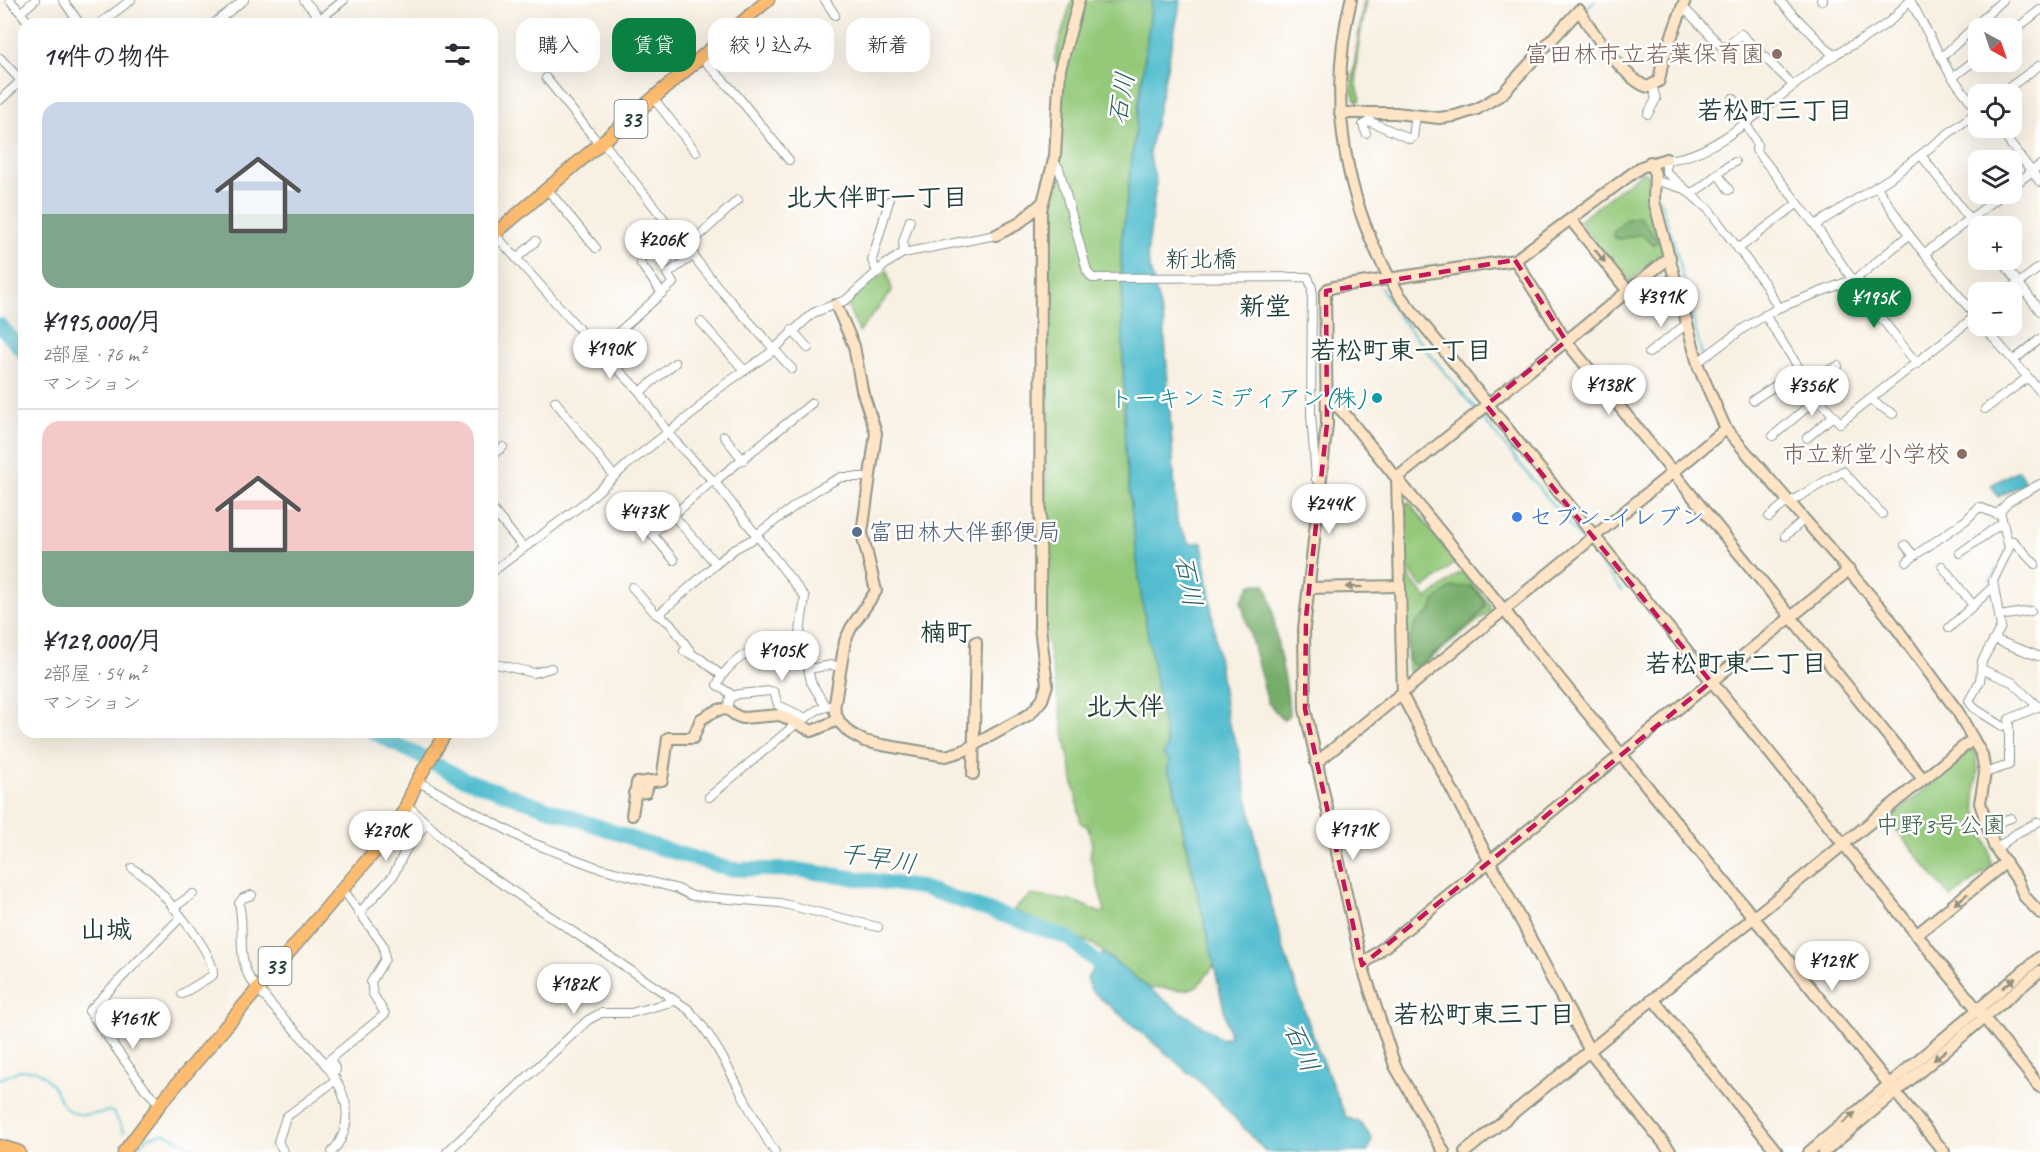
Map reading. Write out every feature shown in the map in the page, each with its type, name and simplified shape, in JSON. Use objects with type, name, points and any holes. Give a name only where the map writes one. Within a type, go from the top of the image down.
[{"type":"main road","name":"33","points":[[498,229],[548,190],[768,0]]},
{"type":"main road","name":"33","points":[[124,1152],[160,1104],[386,838],[407,805],[418,779],[443,738]]},
{"type":"main road","points":[[0,1146],[19,1152]]},
{"type":"street","points":[[10,0],[26,18]]},
{"type":"street","points":[[21,12],[35,0]]},
{"type":"street","points":[[65,0],[76,18]]},
{"type":"street","points":[[107,18],[130,0]]},
{"type":"street","points":[[221,18],[244,0]]},
{"type":"street","points":[[304,0],[317,18]]},
{"type":"street","points":[[324,18],[344,0]]},
{"type":"street","points":[[825,0],[835,15]]},
{"type":"street","points":[[498,238],[640,392],[669,434],[714,481],[805,597],[800,626],[808,669],[814,689],[830,706],[838,720],[857,738],[932,755],[953,755],[1030,714],[1042,700],[1047,685],[1040,627],[1042,203],[1054,162],[1060,69],[1079,0]]},
{"type":"street","points":[[1351,0],[1342,43],[1340,113],[1344,152],[1353,191],[1376,252],[1411,312],[2040,1087]]},
{"type":"street","points":[[1444,1152],[1395,1066],[1362,965],[1316,763],[1304,694],[1304,629],[1322,480],[1327,404],[1326,291],[1334,286],[1515,260],[1650,162],[1678,159],[1693,154],[1747,121],[1834,56],[1870,36],[1894,19],[1910,0],[1953,77],[1968,97]]},
{"type":"street","points":[[1942,57],[2003,0]]},
{"type":"street","points":[[1781,2],[1834,56]]},
{"type":"street","points":[[1340,113],[1455,116],[1492,101],[1579,10],[1599,42],[1636,82],[1648,87],[1661,76],[1663,60],[1684,3],[1724,49],[1741,34],[1794,86]]},
{"type":"street","points":[[2022,24],[2040,10]]},
{"type":"street","points":[[0,58],[18,76]]},
{"type":"street","points":[[702,58],[736,94],[789,160]]},
{"type":"street","points":[[2014,84],[2040,65]]},
{"type":"street","points":[[1953,77],[1968,66]]},
{"type":"street","points":[[546,78],[694,255],[717,286],[792,369]]},
{"type":"street","points":[[0,100],[18,85]]},
{"type":"street","points":[[1648,114],[1656,99],[1652,85]]},
{"type":"street","points":[[1733,98],[1747,121],[1756,150],[1855,278],[1917,364]]},
{"type":"street","points":[[654,99],[696,152]]},
{"type":"street","points":[[1366,133],[1363,125],[1369,121],[1410,139],[1413,137],[1416,115]]},
{"type":"street","points":[[1815,225],[1877,187],[1968,119]]},
{"type":"street","points":[[2006,138],[2040,183]]},
{"type":"street","points":[[1922,155],[1968,216]]},
{"type":"street","points":[[1666,159],[1666,172],[1681,188]]},
{"type":"street","name":"新北橋","points":[[1054,162],[1059,168],[1087,271],[1092,278],[1308,277],[1312,288],[1312,432],[1317,479],[1322,480]]},
{"type":"street","points":[[1650,162],[1658,180],[1654,201],[1688,323],[1726,429],[1792,500],[1805,519],[1913,650],[1958,712],[1982,755],[1986,773],[1980,803],[1996,849],[2006,862],[2024,896],[2040,912]]},
{"type":"street","points":[[1691,193],[1705,186],[1723,168],[1736,162]]},
{"type":"street","points":[[2022,179],[2040,165]]},
{"type":"street","points":[[1718,174],[1729,190]]},
{"type":"street","points":[[1658,180],[1691,193],[1709,210],[1765,284],[1778,308]]},
{"type":"street","points":[[1877,187],[1909,235],[1968,304]]},
{"type":"street","points":[[548,190],[596,248]]},
{"type":"street","points":[[687,247],[738,200]]},
{"type":"street","points":[[877,272],[872,260],[889,201]]},
{"type":"street","points":[[498,567],[587,501],[614,476],[669,434],[715,391],[773,349],[813,313],[836,305],[853,295],[877,272],[904,253],[996,235],[1018,224],[1042,203]]},
{"type":"street","points":[[1738,249],[1798,203]]},
{"type":"street","points":[[1974,216],[1990,204]]},
{"type":"street","points":[[904,253],[903,242],[910,220]]},
{"type":"street","points":[[1571,220],[1628,291]]},
{"type":"street","points":[[1925,253],[1968,221]]},
{"type":"street","points":[[1700,360],[1778,308],[1855,278],[1909,235]]},
{"type":"street","points":[[517,258],[536,241]]},
{"type":"street","points":[[599,350],[673,283],[667,274],[694,255]]},
{"type":"street","points":[[1397,479],[1670,257]]},
{"type":"street","points":[[1515,260],[1566,341],[1923,779]]},
{"type":"street","points":[[641,264],[662,293]]},
{"type":"street","points":[[2020,282],[2040,267]]},
{"type":"street","points":[[2009,270],[2018,282]]},
{"type":"street","points":[[2022,287],[2040,311]]},
{"type":"street","points":[[727,710],[730,698],[734,696],[774,692],[778,705],[806,718],[830,706],[849,632],[876,591],[862,533],[876,433],[862,390],[854,346],[836,305]]},
{"type":"street","points":[[1765,315],[1818,398],[1840,423],[1968,324]]},
{"type":"street","points":[[701,322],[744,370]]},
{"type":"street","points":[[1649,353],[1688,323]]},
{"type":"street","points":[[792,330],[808,348]]},
{"type":"street","points":[[1992,336],[2040,392]]},
{"type":"street","points":[[2014,360],[2040,339]]},
{"type":"street","points":[[640,392],[675,363]]},
{"type":"street","points":[[1807,381],[1838,366]]},
{"type":"street","points":[[1753,400],[1800,370]]},
{"type":"street","points":[[1985,409],[2027,378]]},
{"type":"street","points":[[1773,436],[1818,398]]},
{"type":"street","points":[[1870,400],[1885,405],[1893,414]]},
{"type":"street","points":[[555,401],[614,476]]},
{"type":"street","points":[[674,560],[652,534],[672,514],[812,403]]},
{"type":"street","points":[[1327,404],[1335,404],[1343,412],[1944,1152]]},
{"type":"street","points":[[1807,438],[1833,416]]},
{"type":"street","points":[[1316,763],[1726,429]]},
{"type":"street","points":[[724,435],[743,460]]},
{"type":"street","points":[[498,451],[503,447]]},
{"type":"street","points":[[1769,517],[1792,500],[1843,471],[1879,511],[1870,514]]},
{"type":"street","points":[[658,615],[736,548],[757,536],[815,491],[841,477],[869,477]]},
{"type":"street","points":[[1397,479],[1403,692],[1590,1050],[1671,1152]]},
{"type":"street","points":[[2002,726],[1974,708],[1969,701],[1980,681],[1986,652],[1996,640],[2001,627],[1993,587],[1995,575],[2009,548],[2001,519],[2002,507],[2040,484]]},
{"type":"street","points":[[1907,562],[1969,523],[1979,507],[2001,519]]},
{"type":"street","points":[[672,514],[716,564]]},
{"type":"street","points":[[498,519],[523,547]]},
{"type":"street","points":[[1785,536],[1805,519]]},
{"type":"street","points":[[1960,553],[2001,519]]},
{"type":"street","points":[[2008,540],[2013,541],[2036,564]]},
{"type":"street","points":[[1905,545],[1914,556]]},
{"type":"street","points":[[1942,566],[1973,605]]},
{"type":"street","points":[[1362,965],[1849,570]]},
{"type":"street","points":[[1309,588],[1399,586]]},
{"type":"street","points":[[632,587],[658,615],[670,623],[693,655]]},
{"type":"street","points":[[1949,628],[1993,587]]},
{"type":"street","points":[[1999,616],[2031,611]]},
{"type":"street","points":[[1996,640],[2038,653]]},
{"type":"street","points":[[734,696],[717,685],[721,675],[731,665],[754,649],[796,642],[803,645]]},
{"type":"street","points":[[973,774],[976,642]]},
{"type":"street","points":[[684,651],[712,665],[721,675]]},
{"type":"street","points":[[498,664],[534,672],[551,668]]},
{"type":"street","points":[[808,669],[832,665],[840,667]]},
{"type":"street","points":[[1982,669],[2012,682],[2039,707],[2009,719],[2009,765],[1986,773]]},
{"type":"street","points":[[632,815],[636,783],[649,781],[659,783],[662,780],[669,738],[693,738],[701,718],[720,709],[727,710],[737,717],[780,716],[812,731],[838,720]]},
{"type":"street","points":[[709,797],[796,724]]},
{"type":"street","points":[[1465,1152],[1973,739]]},
{"type":"street","points":[[418,779],[526,841],[596,867],[678,889],[692,896],[780,903],[878,927]]},
{"type":"street","points":[[407,805],[465,859],[697,1018],[775,1152]]},
{"type":"street","points":[[1987,826],[2011,818]]},
{"type":"street","points":[[1996,849],[2017,833],[2038,822]]},
{"type":"street","points":[[359,913],[393,876],[405,851],[426,824]]},
{"type":"street","points":[[1916,935],[2006,862]]},
{"type":"street","points":[[132,868],[149,880],[181,917],[214,966],[213,975],[182,994]]},
{"type":"street","points":[[284,1152],[278,1142],[286,1118],[339,1077],[330,1059],[385,1014],[373,994],[371,982],[385,959],[383,945],[342,888]]},
{"type":"street","points":[[172,908],[193,894]]},
{"type":"street","points":[[252,895],[243,898],[239,903],[242,913],[242,952],[248,976],[331,1069],[347,1110],[343,1139],[332,1152]]},
{"type":"street","points":[[160,1104],[145,1089],[89,1011],[181,917]]},
{"type":"street","points":[[1824,1152],[1977,1010],[2040,957]]},
{"type":"street","points":[[1809,1152],[1985,1018],[2040,971]]},
{"type":"street","points":[[1653,999],[1777,1152]]},
{"type":"street","points":[[447,1152],[588,1020],[601,1013],[631,1013],[675,1001]]},
{"type":"highlighted area","points":[[1515,260],[1566,341],[1486,405],[1711,682],[1362,965],[1305,709],[1306,617],[1327,424],[1326,291]]},
{"type":"green space","points":[[1072,0],[1152,0],[1121,245],[1125,452],[1141,595],[1170,760],[1168,774],[1172,777],[1189,862],[1216,963],[1200,983],[1183,990],[1149,988],[1094,945],[1013,910],[1031,895],[1076,902],[1101,913],[1105,911],[1090,857],[1092,845],[1088,827],[1081,823],[1045,630],[1048,228],[1051,196],[1060,182],[1060,70],[1054,59]]},
{"type":"green space","points":[[1364,0],[1367,0],[1356,63],[1361,99],[1359,102],[1355,99],[1351,89]]},
{"type":"green space","points":[[1643,171],[1648,174],[1651,210],[1665,253],[1627,283],[1579,221]]},
{"type":"green space","points":[[1639,216],[1658,241],[1653,245],[1641,234],[1615,238],[1613,233],[1625,220]]},
{"type":"green space","points":[[887,270],[892,291],[859,332],[847,304]]},
{"type":"green space","points":[[1409,502],[1456,562],[1424,589],[1407,568],[1403,505]]},
{"type":"green space","points":[[1404,571],[1427,599],[1462,571],[1490,605],[1490,611],[1413,673],[1408,671]]},
{"type":"green space","points":[[1251,584],[1265,584],[1270,598],[1288,696],[1289,715],[1283,720],[1268,703],[1241,601]]},
{"type":"green space","points":[[1470,586],[1483,598],[1485,606],[1475,620],[1424,662],[1414,666],[1409,659],[1408,648],[1415,624],[1432,610],[1434,601],[1452,587]]},
{"type":"green space","name":"中野3号公園","points":[[1973,748],[1978,763],[1976,808],[1990,852],[1991,867],[1951,898],[1889,820]]},
{"type":"water","name":"石川","points":[[1152,0],[1181,0],[1149,153],[1156,183],[1147,257],[1164,323],[1177,522],[1190,544],[1202,542],[1227,719],[1238,748],[1261,867],[1285,954],[1319,1053],[1346,1117],[1361,1123],[1372,1139],[1368,1152],[1266,1152],[1208,1089],[1091,990],[1087,978],[1103,953],[1171,1005],[1222,1039],[1230,1036],[1172,777],[1167,770],[1170,761],[1163,755],[1167,746],[1141,595],[1125,452],[1121,245]]},
{"type":"water","points":[[2018,470],[2025,483],[1998,497],[1991,485]]},
{"type":"waterway","points":[[1588,7],[1595,0]]},
{"type":"waterway","points":[[1659,197],[1676,249],[1702,356]]},
{"type":"waterway","points":[[1381,288],[1397,314],[1475,409]]},
{"type":"waterway","name":"千早川","points":[[0,325],[18,346]]},
{"type":"waterway","points":[[1481,416],[1583,542]]},
{"type":"waterway","points":[[1586,546],[1622,591]]},
{"type":"waterway","points":[[1990,581],[1996,568]]},
{"type":"waterway","name":"千早川","points":[[385,738],[464,779],[648,844],[729,869],[799,870],[923,888],[1068,938],[1113,976]]},
{"type":"waterway","points":[[0,1079],[20,1070],[37,1071],[47,1080],[69,1111],[77,1114],[109,1111],[114,1113],[124,1132]]},
{"type":"waterway","points":[[138,1146],[148,1137],[164,1133],[203,1152]]},
{"type":"place","name":"富田林市立若葉保育園","points":[[1777,54]]},
{"type":"place","name":"トーキンミディアン(株)","points":[[1377,398]]},
{"type":"place","name":"市立新堂小学校","points":[[1962,454]]},
{"type":"place","name":"セブン-イレブン","points":[[1517,517]]},
{"type":"place","name":"富田林大伴郵便局","points":[[857,532]]},
{"type":"district","name":"若松町三丁目","points":[[1775,110]]},
{"type":"district","name":"北大伴町一丁目","points":[[877,197]]},
{"type":"district","name":"新堂","points":[[1265,306]]},
{"type":"district","name":"若松町東一丁目","points":[[1401,350]]},
{"type":"district","name":"楠町","points":[[946,632]]},
{"type":"district","name":"若松町東二丁目","points":[[1736,663]]},
{"type":"district","name":"北大伴","points":[[1125,706]]},
{"type":"district","name":"山城","points":[[106,929]]},
{"type":"district","name":"若松町東三丁目","points":[[1484,1014]]}]
